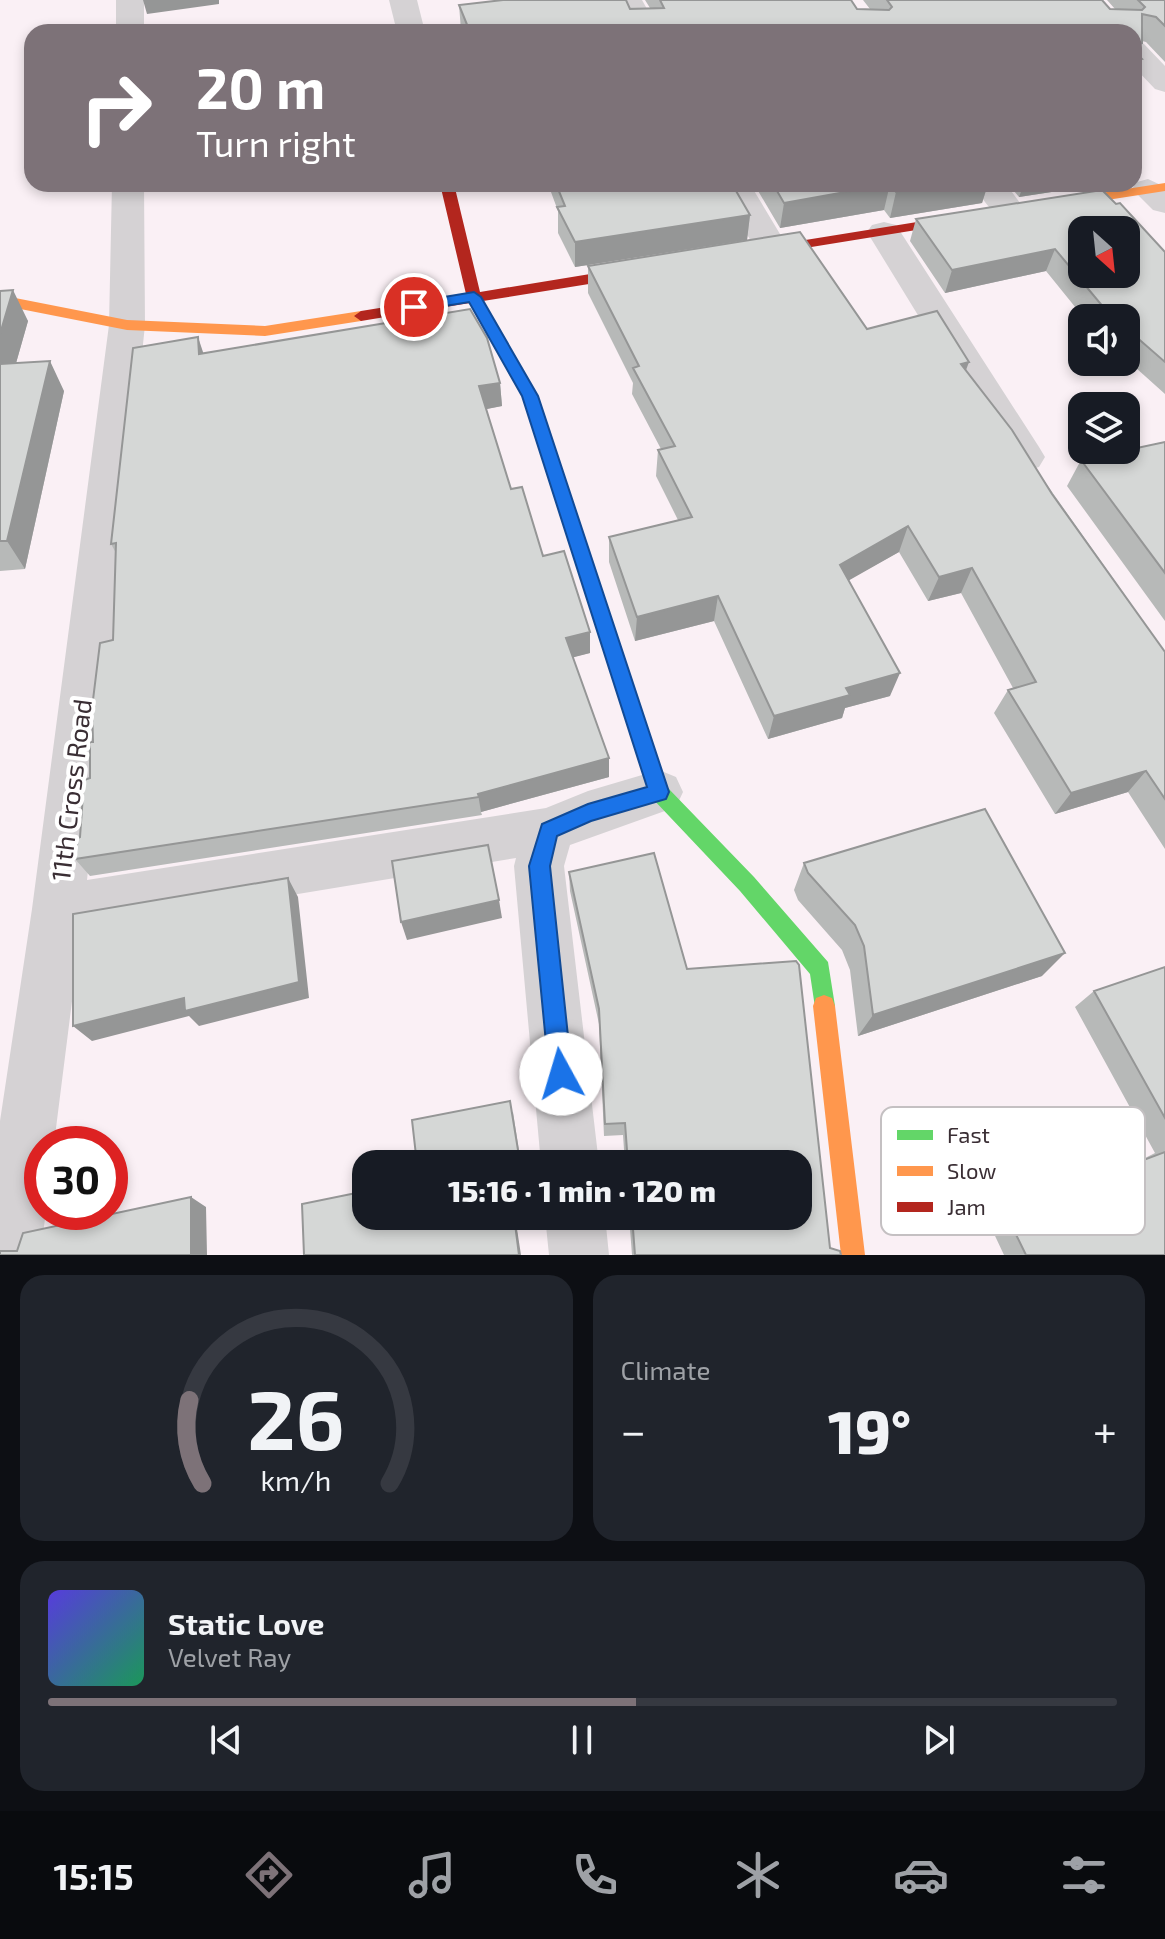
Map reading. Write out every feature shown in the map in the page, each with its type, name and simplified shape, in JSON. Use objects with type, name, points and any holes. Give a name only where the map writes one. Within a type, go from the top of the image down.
[{"type":"street","points":[[130,0],[130,24]]},
{"type":"street","points":[[403,0],[409,24]]},
{"type":"street","points":[[628,0],[642,24]]},
{"type":"street","points":[[1142,59],[1165,83]]},
{"type":"street","name":"11th Cross Road","points":[[10,1255],[58,909],[127,325],[128,192]]},
{"type":"street","points":[[449,192],[474,297],[530,396],[659,792],[747,884],[820,970],[853,1255]]},
{"type":"street","points":[[739,192],[772,249]]},
{"type":"street","points":[[995,192],[1010,211]]},
{"type":"street","points":[[725,257],[1010,211],[1159,193]]},
{"type":"street","points":[[884,232],[1040,480]]},
{"type":"street","points":[[0,300],[127,325],[265,331],[662,267]]},
{"type":"street","points":[[58,909],[549,830],[588,813],[659,792]]},
{"type":"street","points":[[549,830],[539,866],[569,1150]]},
{"type":"street","points":[[576,1230],[579,1255]]},
{"type":"building","points":[[503,0],[626,0],[630,9],[664,8],[660,0],[851,0],[857,9],[889,10],[892,7],[887,0],[1102,0],[1110,9],[1142,10],[1145,7],[1138,0],[1165,0],[1165,26],[1156,17],[1142,14],[1142,24],[467,24],[459,5]]},
{"type":"building","points":[[559,192],[737,192],[750,215],[575,242],[557,207],[565,206]]},
{"type":"building","points":[[778,192],[845,192],[784,203]]},
{"type":"building","points":[[1089,192],[1104,192],[1132,216],[1068,216],[1068,265],[1055,249],[952,270],[916,219]]},
{"type":"building","points":[[1140,225],[1165,252],[1165,362],[1140,340],[1140,304],[1101,304],[1087,288],[1140,288]]},
{"type":"building","points":[[800,232],[867,329],[937,311],[969,362],[961,364],[1012,430],[1052,494],[1165,652],[1165,799],[1146,771],[1071,793],[1008,690],[1036,682],[972,568],[939,577],[908,526],[840,565],[900,673],[846,688],[850,695],[774,716],[718,596],[637,617],[609,537],[692,517],[658,450],[675,446],[633,368],[639,366],[588,266]]},
{"type":"building","points":[[13,290],[0,334],[0,291]]},
{"type":"building","points":[[470,309],[487,338],[500,383],[479,386],[511,489],[522,487],[543,556],[564,551],[590,632],[566,638],[609,758],[478,794],[479,797],[75,859],[80,837],[84,780],[90,778],[92,708],[100,643],[113,640],[116,543],[111,544],[133,348],[198,337],[199,354]]},
{"type":"building","points":[[50,361],[7,541],[0,541],[0,364]]},
{"type":"building","points":[[1165,442],[1165,573],[1084,464],[1140,464],[1140,447]]},
{"type":"building","points":[[985,809],[1065,953],[873,1015],[864,946],[855,925],[808,873],[804,863]]},
{"type":"building","points":[[488,845],[499,900],[401,922],[392,861]]},
{"type":"building","points":[[654,853],[687,969],[796,961],[799,965],[830,1248],[840,1251],[841,1255],[635,1255],[633,1230],[812,1230],[812,1150],[627,1150],[625,1123],[605,1124],[599,1009],[569,872]]},
{"type":"building","points":[[288,878],[299,982],[185,1011],[184,998],[73,1026],[73,914]]},
{"type":"building","points":[[1165,967],[1165,1118],[1094,991]]},
{"type":"building","points":[[510,1101],[518,1150],[415,1150],[412,1120]]},
{"type":"building","points":[[1165,1152],[1165,1255],[1026,1255],[1016,1235],[1145,1235],[1145,1160]]},
{"type":"building","points":[[352,1194],[352,1230],[516,1230],[519,1255],[304,1255],[302,1204]]},
{"type":"building","points":[[191,1197],[191,1255],[0,1255],[0,1251],[17,1251],[23,1233],[37,1230],[128,1230],[128,1210]]},
{"type":"traffic: fast","points":[[569,515],[659,792],[747,884],[820,970],[824,1006]]},
{"type":"traffic: slow","points":[[1142,191],[1165,187]]},
{"type":"traffic: slow","points":[[1049,205],[1133,192]]},
{"type":"traffic: slow","points":[[0,300],[127,325],[265,331],[361,316]]},
{"type":"traffic: slow","points":[[824,1006],[853,1255]]},
{"type":"traffic: jam","points":[[449,192],[474,297],[530,396],[569,515]]},
{"type":"traffic: jam","points":[[749,253],[973,217]]},
{"type":"traffic: jam","points":[[361,316],[645,270]]},
{"type":"route","points":[[414,307],[474,297],[530,396],[659,792],[588,813],[549,830],[539,866],[561,1074]]}]
